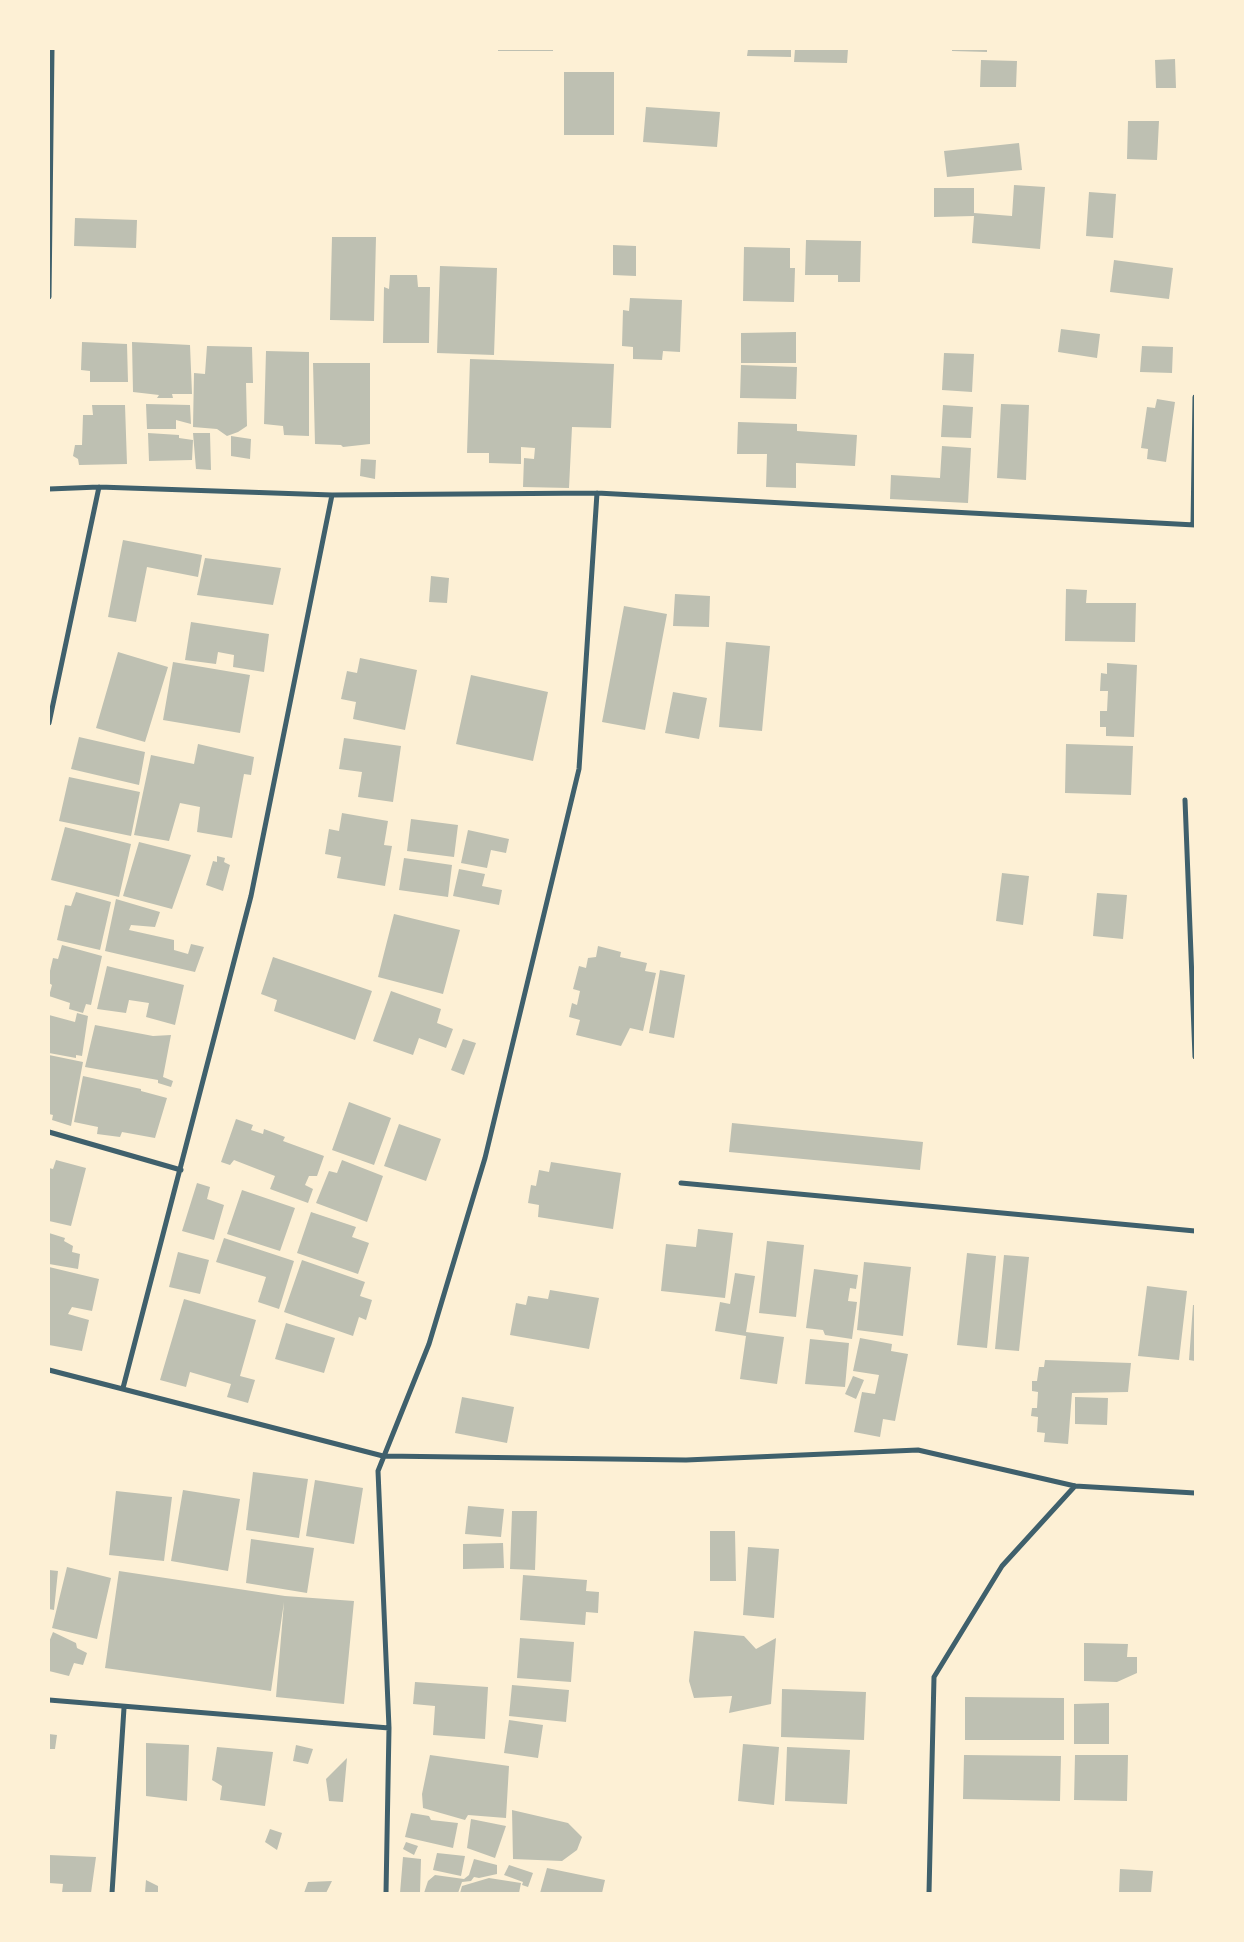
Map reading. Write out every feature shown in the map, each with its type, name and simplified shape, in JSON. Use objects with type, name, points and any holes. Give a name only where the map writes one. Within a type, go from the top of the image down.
[{"type":"street","points":[[49,296],[52,49]]},
{"type":"street","points":[[49,489],[100,487],[332,495],[597,493],[1194,525],[1195,397]]},
{"type":"street","points":[[49,723],[100,487]]},
{"type":"street","points":[[386,1893],[389,1728],[378,1471],[429,1344],[485,1158],[579,769],[597,493]]},
{"type":"street","points":[[123,1388],[251,896],[332,495]]},
{"type":"street","points":[[1185,800],[1195,1057]]},
{"type":"street","points":[[49,1132],[181,1170]]},
{"type":"street","points":[[681,1183],[1195,1231]]},
{"type":"street","points":[[49,1370],[383,1456],[686,1460],[918,1450],[1075,1486],[1195,1492]]},
{"type":"street","points":[[929,1893],[934,1677],[1002,1566],[1075,1486]]},
{"type":"street","points":[[49,1700],[124,1708],[389,1728]]},
{"type":"street","points":[[112,1893],[124,1708]]},
{"type":"building","points":[[498,49],[553,49],[553,51],[498,51]]},
{"type":"building","points":[[748,49],[791,49],[791,57],[747,56]]},
{"type":"building","points":[[795,49],[848,49],[847,63],[794,62]]},
{"type":"building","points":[[952,49],[987,49],[987,52],[952,51]]},
{"type":"building","points":[[1175,59],[1176,88],[1156,88],[1155,60]]},
{"type":"building","points":[[981,60],[1017,61],[1016,87],[980,87]]},
{"type":"building","points":[[564,72],[614,72],[614,135],[564,135]]},
{"type":"building","points":[[646,107],[720,112],[717,147],[643,142]]},
{"type":"building","points":[[1128,121],[1159,121],[1157,160],[1127,159]]},
{"type":"building","points":[[1019,143],[1022,170],[947,177],[944,151]]},
{"type":"building","points":[[1014,185],[1045,187],[1040,249],[972,243],[974,216],[934,217],[934,188],[974,188],[974,213],[1012,216]]},
{"type":"building","points":[[1089,192],[1116,194],[1113,238],[1086,236]]},
{"type":"building","points":[[75,218],[137,220],[136,248],[74,246]]},
{"type":"building","points":[[332,237],[376,237],[374,321],[330,320]]},
{"type":"building","points":[[806,240],[861,241],[860,282],[838,282],[838,275],[805,275]]},
{"type":"building","points":[[613,245],[636,246],[636,276],[613,275]]},
{"type":"building","points":[[744,247],[790,248],[790,268],[795,268],[794,302],[743,301]]},
{"type":"building","points":[[1114,260],[1173,268],[1169,299],[1110,292]]},
{"type":"building","points":[[440,266],[497,268],[494,355],[437,353]]},
{"type":"building","points":[[390,275],[417,275],[418,287],[430,287],[429,343],[383,343],[384,287],[389,289]]},
{"type":"building","points":[[630,298],[682,300],[680,352],[663,351],[662,360],[633,359],[633,347],[622,346],[623,310],[629,311]]},
{"type":"building","points":[[1061,329],[1100,334],[1097,358],[1058,352]]},
{"type":"building","points":[[796,332],[796,363],[741,363],[741,333]]},
{"type":"building","points":[[82,342],[127,344],[128,382],[90,382],[90,371],[81,370]]},
{"type":"building","points":[[132,342],[190,345],[192,394],[172,394],[173,398],[157,398],[159,395],[133,392]]},
{"type":"building","points":[[207,346],[252,347],[253,383],[246,383],[247,426],[227,436],[217,429],[193,427],[194,373],[205,374]]},
{"type":"building","points":[[1142,346],[1173,347],[1172,373],[1140,372]]},
{"type":"building","points":[[266,351],[309,352],[309,436],[284,435],[283,426],[264,424]]},
{"type":"building","points":[[944,353],[974,354],[972,392],[942,390]]},
{"type":"building","points":[[470,359],[614,364],[611,428],[572,427],[569,488],[523,487],[524,458],[534,459],[535,448],[521,447],[521,464],[489,463],[489,453],[467,453]]},
{"type":"building","points":[[313,363],[370,363],[370,444],[343,447],[341,445],[315,444]]},
{"type":"building","points":[[741,365],[797,367],[796,399],[740,398]]},
{"type":"building","points":[[1157,399],[1175,402],[1166,462],[1147,459],[1148,449],[1141,448],[1147,407],[1155,408]]},
{"type":"building","points":[[146,404],[190,405],[191,424],[176,420],[176,429],[147,429]]},
{"type":"building","points":[[1001,404],[1029,405],[1026,480],[997,478]]},
{"type":"building","points":[[92,405],[125,405],[127,464],[79,465],[78,459],[73,456],[75,445],[82,445],[83,415],[93,415]]},
{"type":"building","points":[[943,405],[973,407],[971,438],[941,437]]},
{"type":"building","points":[[738,422],[797,424],[797,431],[857,435],[855,466],[796,463],[796,488],[766,487],[767,454],[737,454]]},
{"type":"building","points":[[148,433],[179,435],[179,438],[193,440],[192,460],[149,461]]},
{"type":"building","points":[[193,433],[210,433],[211,470],[196,469]]},
{"type":"building","points":[[231,436],[251,439],[250,459],[231,456]]},
{"type":"building","points":[[942,446],[971,448],[968,503],[890,499],[891,475],[940,478]]},
{"type":"building","points":[[361,459],[376,460],[375,479],[360,476]]},
{"type":"building","points":[[123,540],[202,555],[198,577],[147,567],[136,622],[108,617]]},
{"type":"building","points":[[205,558],[281,568],[273,605],[197,595]]},
{"type":"building","points":[[431,576],[449,578],[447,603],[429,602]]},
{"type":"building","points":[[1066,589],[1087,590],[1086,603],[1136,603],[1135,642],[1065,641]]},
{"type":"building","points":[[675,594],[710,596],[709,627],[673,626]]},
{"type":"building","points":[[624,606],[667,614],[645,730],[602,722]]},
{"type":"building","points":[[191,622],[269,634],[264,672],[233,667],[234,655],[218,652],[216,664],[185,660]]},
{"type":"building","points":[[726,642],[770,646],[762,731],[719,727]]},
{"type":"building","points":[[118,652],[168,667],[145,742],[96,728]]},
{"type":"building","points":[[360,658],[417,670],[405,730],[353,719],[356,702],[341,699],[347,671],[357,673]]},
{"type":"building","points":[[173,662],[250,675],[240,733],[163,720]]},
{"type":"building","points":[[1107,663],[1137,665],[1134,737],[1106,736],[1106,727],[1100,727],[1100,711],[1107,711],[1108,691],[1100,691],[1101,673],[1107,674]]},
{"type":"building","points":[[471,675],[548,692],[533,761],[456,744]]},
{"type":"building","points":[[673,692],[707,698],[699,739],[665,733]]},
{"type":"building","points":[[79,737],[145,752],[139,785],[71,769]]},
{"type":"building","points":[[344,738],[401,746],[393,802],[358,797],[362,772],[339,769]]},
{"type":"building","points":[[198,744],[254,757],[251,775],[244,774],[232,838],[197,832],[200,807],[180,803],[169,841],[134,835],[151,755],[194,764]]},
{"type":"building","points":[[1066,744],[1133,746],[1131,795],[1065,793]]},
{"type":"building","points":[[69,777],[140,792],[131,836],[59,821]]},
{"type":"building","points":[[342,813],[388,821],[384,845],[392,846],[385,886],[337,878],[341,857],[325,854],[329,829],[339,831]]},
{"type":"building","points":[[411,819],[458,825],[454,857],[407,851]]},
{"type":"building","points":[[65,827],[131,844],[119,897],[51,880]]},
{"type":"building","points":[[468,830],[509,839],[506,853],[491,850],[487,868],[461,863]]},
{"type":"building","points":[[139,842],[191,855],[172,909],[123,896]]},
{"type":"building","points":[[217,856],[225,858],[224,862],[230,865],[223,891],[206,885],[213,861],[217,862]]},
{"type":"building","points":[[404,858],[452,865],[448,897],[399,890]]},
{"type":"building","points":[[459,869],[485,874],[482,886],[502,890],[499,905],[453,896]]},
{"type":"building","points":[[1002,873],[1029,876],[1023,925],[996,921]]},
{"type":"building","points":[[76,892],[111,902],[100,950],[57,940],[65,905],[71,906]]},
{"type":"building","points":[[1097,893],[1127,895],[1123,939],[1093,936]]},
{"type":"building","points":[[116,899],[160,912],[155,927],[131,925],[129,930],[174,940],[174,950],[188,954],[191,944],[204,947],[195,972],[105,951]]},
{"type":"building","points":[[394,914],[460,930],[443,994],[378,977]]},
{"type":"building","points":[[62,945],[102,956],[91,1005],[86,1004],[83,1013],[69,1009],[70,1003],[49,996],[52,985],[49,983],[49,975],[53,958],[58,959]]},
{"type":"building","points":[[598,946],[621,952],[620,957],[647,963],[645,971],[656,973],[643,1031],[630,1028],[621,1046],[576,1035],[580,1020],[569,1017],[572,1003],[577,1005],[580,991],[573,989],[579,966],[586,968],[588,958],[596,957]]},
{"type":"building","points":[[273,957],[372,991],[355,1040],[274,1011],[277,1000],[261,994]]},
{"type":"building","points":[[107,966],[184,985],[175,1025],[146,1017],[149,1003],[129,1000],[126,1013],[97,1009]]},
{"type":"building","points":[[660,970],[685,975],[674,1038],[649,1033]]},
{"type":"building","points":[[391,991],[441,1009],[437,1023],[453,1029],[446,1048],[419,1038],[413,1055],[373,1041]]},
{"type":"building","points":[[77,1013],[88,1016],[82,1056],[76,1055],[76,1058],[49,1053],[49,1015],[75,1022]]},
{"type":"building","points":[[95,1025],[153,1036],[171,1035],[163,1077],[173,1081],[171,1087],[158,1083],[158,1080],[85,1067]]},
{"type":"building","points":[[463,1039],[476,1043],[464,1075],[451,1070]]},
{"type":"building","points":[[49,1055],[83,1062],[71,1126],[52,1120],[53,1115],[49,1114]]},
{"type":"building","points":[[83,1076],[141,1089],[141,1091],[167,1098],[155,1138],[122,1132],[120,1137],[97,1134],[98,1127],[74,1122]]},
{"type":"building","points":[[349,1102],[391,1118],[374,1165],[332,1150]]},
{"type":"building","points":[[236,1119],[253,1125],[251,1130],[263,1134],[264,1129],[285,1137],[283,1141],[324,1156],[317,1176],[309,1176],[305,1185],[313,1189],[308,1203],[270,1189],[275,1176],[234,1160],[230,1165],[221,1162]]},
{"type":"building","points":[[732,1123],[923,1142],[920,1170],[729,1152]]},
{"type":"building","points":[[399,1124],[441,1139],[426,1181],[384,1166]]},
{"type":"building","points":[[56,1160],[86,1168],[71,1226],[49,1221],[49,1168],[53,1169]]},
{"type":"building","points":[[342,1160],[383,1176],[367,1222],[316,1203],[329,1171],[337,1173]]},
{"type":"building","points":[[551,1162],[621,1173],[613,1229],[538,1217],[539,1205],[528,1203],[531,1185],[536,1186],[539,1170],[549,1172]]},
{"type":"building","points":[[197,1183],[210,1187],[207,1199],[224,1205],[214,1240],[182,1231]]},
{"type":"building","points":[[242,1190],[295,1208],[280,1251],[227,1234]]},
{"type":"building","points":[[311,1212],[356,1227],[352,1237],[369,1243],[358,1274],[297,1253]]},
{"type":"building","points":[[698,1229],[733,1233],[725,1298],[661,1291],[666,1244],[696,1247]]},
{"type":"building","points":[[49,1233],[65,1238],[64,1241],[73,1246],[72,1252],[80,1254],[78,1269],[49,1264]]},
{"type":"building","points":[[224,1238],[294,1261],[279,1309],[258,1302],[266,1277],[216,1262]]},
{"type":"building","points":[[767,1241],[804,1245],[796,1317],[759,1313]]},
{"type":"building","points":[[178,1252],[209,1260],[200,1294],[169,1287]]},
{"type":"building","points":[[967,1253],[996,1256],[987,1348],[957,1345]]},
{"type":"building","points":[[1004,1255],[1029,1257],[1019,1351],[995,1349]]},
{"type":"building","points":[[302,1260],[365,1282],[360,1296],[372,1300],[366,1320],[359,1317],[353,1336],[284,1312]]},
{"type":"building","points":[[864,1262],[911,1267],[903,1336],[857,1330]]},
{"type":"building","points":[[49,1267],[99,1279],[92,1311],[72,1307],[68,1314],[89,1320],[82,1351],[49,1345]]},
{"type":"building","points":[[814,1269],[858,1275],[856,1289],[850,1288],[848,1301],[857,1302],[852,1339],[825,1335],[823,1330],[806,1328]]},
{"type":"building","points":[[735,1273],[755,1276],[746,1332],[784,1337],[777,1384],[740,1379],[746,1336],[715,1331],[720,1302],[730,1304]]},
{"type":"building","points":[[1147,1286],[1187,1291],[1179,1360],[1138,1356]]},
{"type":"building","points":[[550,1290],[599,1298],[589,1349],[510,1335],[516,1303],[526,1305],[528,1296],[548,1299]]},
{"type":"building","points":[[184,1299],[256,1320],[240,1376],[255,1380],[248,1403],[227,1397],[231,1384],[190,1372],[186,1387],[160,1380]]},
{"type":"building","points":[[1193,1305],[1195,1305],[1195,1361],[1189,1360]]},
{"type":"building","points":[[286,1323],[335,1338],[324,1373],[275,1359]]},
{"type":"building","points":[[860,1338],[892,1344],[891,1351],[908,1354],[895,1421],[883,1419],[880,1437],[854,1432],[862,1392],[875,1394],[879,1375],[853,1371]]},
{"type":"building","points":[[810,1339],[849,1343],[845,1387],[805,1384]]},
{"type":"building","points":[[1045,1360],[1131,1363],[1128,1392],[1072,1393],[1068,1444],[1044,1442],[1045,1433],[1037,1432],[1038,1417],[1031,1416],[1032,1408],[1037,1408],[1038,1392],[1032,1391],[1032,1381],[1037,1381],[1039,1367],[1044,1367]]},
{"type":"building","points":[[853,1376],[864,1380],[856,1399],[845,1394]]},
{"type":"building","points":[[462,1397],[514,1407],[507,1443],[455,1433]]},
{"type":"building","points":[[1075,1397],[1108,1398],[1107,1425],[1075,1424]]},
{"type":"building","points":[[253,1472],[308,1479],[299,1538],[246,1530]]},
{"type":"building","points":[[315,1480],[363,1488],[354,1544],[306,1536]]},
{"type":"building","points":[[183,1490],[240,1499],[228,1571],[171,1561]]},
{"type":"building","points":[[116,1491],[172,1497],[164,1561],[109,1555]]},
{"type":"building","points":[[468,1506],[504,1509],[501,1537],[465,1534]]},
{"type":"building","points":[[512,1511],[537,1511],[535,1570],[510,1569]]},
{"type":"building","points":[[710,1531],[735,1531],[736,1581],[710,1581]]},
{"type":"building","points":[[251,1539],[314,1548],[307,1593],[246,1583]]},
{"type":"building","points":[[503,1543],[504,1568],[463,1569],[463,1544]]},
{"type":"building","points":[[748,1547],[779,1549],[774,1618],[743,1615]]},
{"type":"building","points":[[67,1567],[111,1578],[97,1639],[52,1628]]},
{"type":"building","points":[[49,1570],[58,1571],[54,1610],[49,1609]]},
{"type":"building","points":[[119,1571],[285,1596],[354,1601],[344,1704],[276,1697],[284,1602],[271,1691],[105,1668]]},
{"type":"building","points":[[523,1575],[587,1580],[586,1591],[599,1592],[598,1613],[586,1612],[585,1625],[520,1620]]},
{"type":"building","points":[[694,1631],[744,1636],[756,1649],[776,1638],[771,1704],[729,1713],[732,1696],[694,1698],[689,1681]]},
{"type":"building","points":[[53,1632],[76,1643],[77,1648],[87,1653],[83,1665],[74,1663],[69,1676],[49,1671],[49,1642]]},
{"type":"building","points":[[520,1638],[574,1642],[571,1682],[517,1678]]},
{"type":"building","points":[[1084,1643],[1128,1644],[1127,1657],[1137,1657],[1137,1673],[1117,1682],[1084,1681]]},
{"type":"building","points":[[415,1682],[488,1687],[485,1739],[433,1735],[435,1706],[413,1704]]},
{"type":"building","points":[[512,1685],[569,1690],[566,1722],[509,1716]]},
{"type":"building","points":[[782,1689],[866,1692],[864,1740],[781,1737]]},
{"type":"building","points":[[965,1697],[1064,1698],[1064,1740],[965,1740]]},
{"type":"building","points":[[1109,1703],[1109,1744],[1074,1744],[1074,1704]]},
{"type":"building","points":[[509,1720],[543,1725],[538,1758],[504,1753]]},
{"type":"building","points":[[49,1734],[57,1735],[55,1749],[49,1749]]},
{"type":"building","points":[[146,1743],[189,1745],[187,1801],[146,1796]]},
{"type":"building","points":[[743,1744],[779,1747],[774,1805],[738,1801]]},
{"type":"building","points":[[296,1745],[313,1749],[308,1764],[293,1761]]},
{"type":"building","points":[[217,1747],[273,1752],[265,1806],[220,1800],[222,1786],[212,1780]]},
{"type":"building","points":[[787,1747],[850,1750],[847,1804],[785,1801]]},
{"type":"building","points":[[430,1755],[509,1766],[506,1818],[468,1815],[465,1820],[423,1808],[422,1794]]},
{"type":"building","points":[[964,1755],[1061,1756],[1060,1801],[963,1799]]},
{"type":"building","points":[[1075,1755],[1128,1755],[1127,1801],[1074,1800]]},
{"type":"building","points":[[347,1758],[343,1802],[329,1801],[326,1779]]},
{"type":"building","points":[[512,1810],[568,1823],[582,1837],[577,1850],[562,1861],[513,1859]]},
{"type":"building","points":[[411,1813],[429,1816],[431,1820],[458,1823],[453,1848],[405,1837]]},
{"type":"building","points":[[471,1819],[506,1826],[495,1858],[467,1848]]},
{"type":"building","points":[[270,1829],[282,1833],[277,1850],[265,1842]]},
{"type":"building","points":[[406,1842],[418,1846],[414,1855],[403,1849]]},
{"type":"building","points":[[437,1853],[465,1856],[461,1876],[433,1870]]},
{"type":"building","points":[[49,1855],[96,1857],[91,1893],[62,1893],[63,1884],[49,1883]]},
{"type":"building","points":[[403,1857],[421,1859],[420,1893],[400,1893]]},
{"type":"building","points":[[474,1859],[497,1865],[497,1874],[479,1878],[474,1877],[471,1881],[462,1882],[458,1893],[424,1893],[428,1881],[435,1875],[464,1879],[469,1875]]},
{"type":"building","points":[[509,1865],[533,1873],[528,1887],[522,1885],[523,1882],[504,1875]]},
{"type":"building","points":[[547,1868],[605,1880],[602,1893],[540,1893]]},
{"type":"building","points":[[1120,1869],[1153,1871],[1151,1893],[1119,1893]]},
{"type":"building","points":[[489,1878],[521,1883],[519,1893],[460,1893],[462,1886]]},
{"type":"building","points":[[146,1880],[158,1886],[158,1893],[145,1893]]},
{"type":"building","points":[[332,1881],[326,1893],[304,1893],[308,1882]]}]
